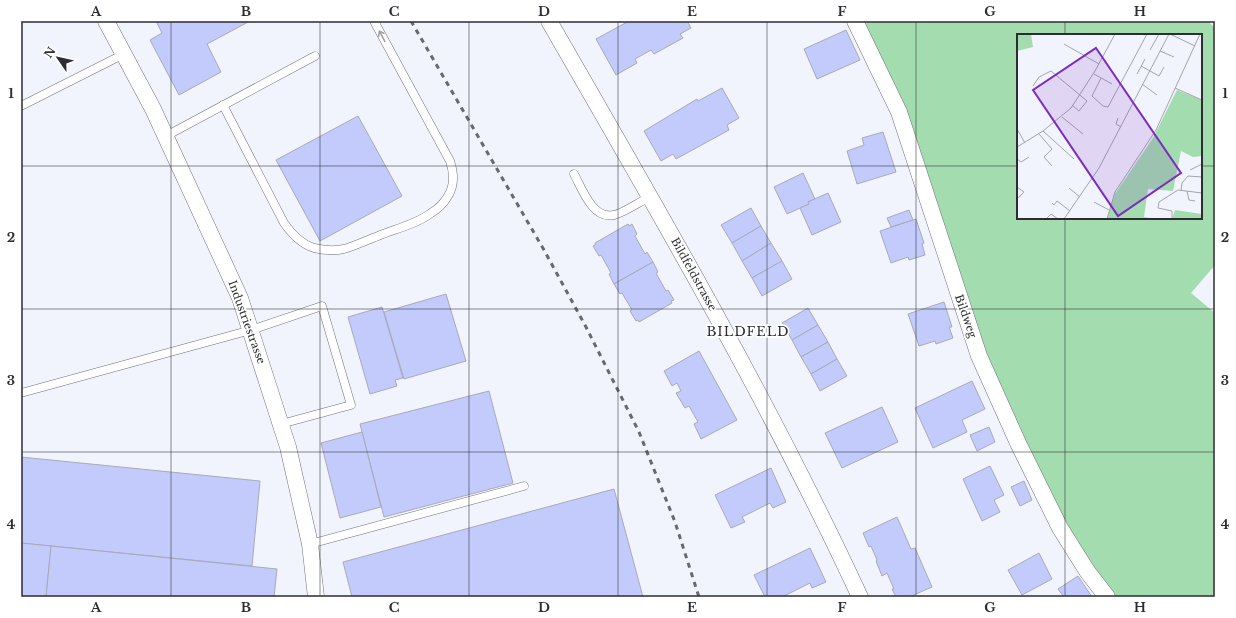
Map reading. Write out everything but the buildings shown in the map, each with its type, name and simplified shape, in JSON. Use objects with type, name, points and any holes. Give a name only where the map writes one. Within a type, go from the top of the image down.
[{"type":"street","name":"Industriestrasse","points":[[106,21],[153,109],[240,298],[288,447],[310,544],[316,597]]},
{"type":"street","name":"Bildfeldstrasse","points":[[550,21],[716,315],[812,496],[860,597]]},
{"type":"street","name":"Bildweg","points":[[855,21],[899,112],[979,356],[1018,443],[1060,528],[1084,566],[1107,597]]},
{"type":"lane","points":[[223,105],[284,222],[304,243],[312,247],[328,250],[345,249],[424,218],[444,202],[449,195],[452,187],[453,170],[450,161],[374,21]]},
{"type":"lane","points":[[21,106],[124,54]]},
{"type":"lane","points":[[166,136],[315,56]]},
{"type":"lane","points":[[574,174],[590,204],[598,212],[603,214],[615,215],[650,196]]},
{"type":"lane","points":[[21,393],[251,330],[322,306],[351,405],[281,424]]},
{"type":"lane","points":[[310,544],[524,486]]},
{"type":"green space","points":[[863,21],[1208,21],[1215,28],[1215,265],[1191,293],[1215,313],[1215,597],[1114,597],[1073,542],[988,361]]},
{"type":"railway","points":[[411,21],[544,250],[586,327],[639,432],[675,522],[699,597]]},
{"type":"district","name":"BILDFELD","points":[[748,331]]}]
